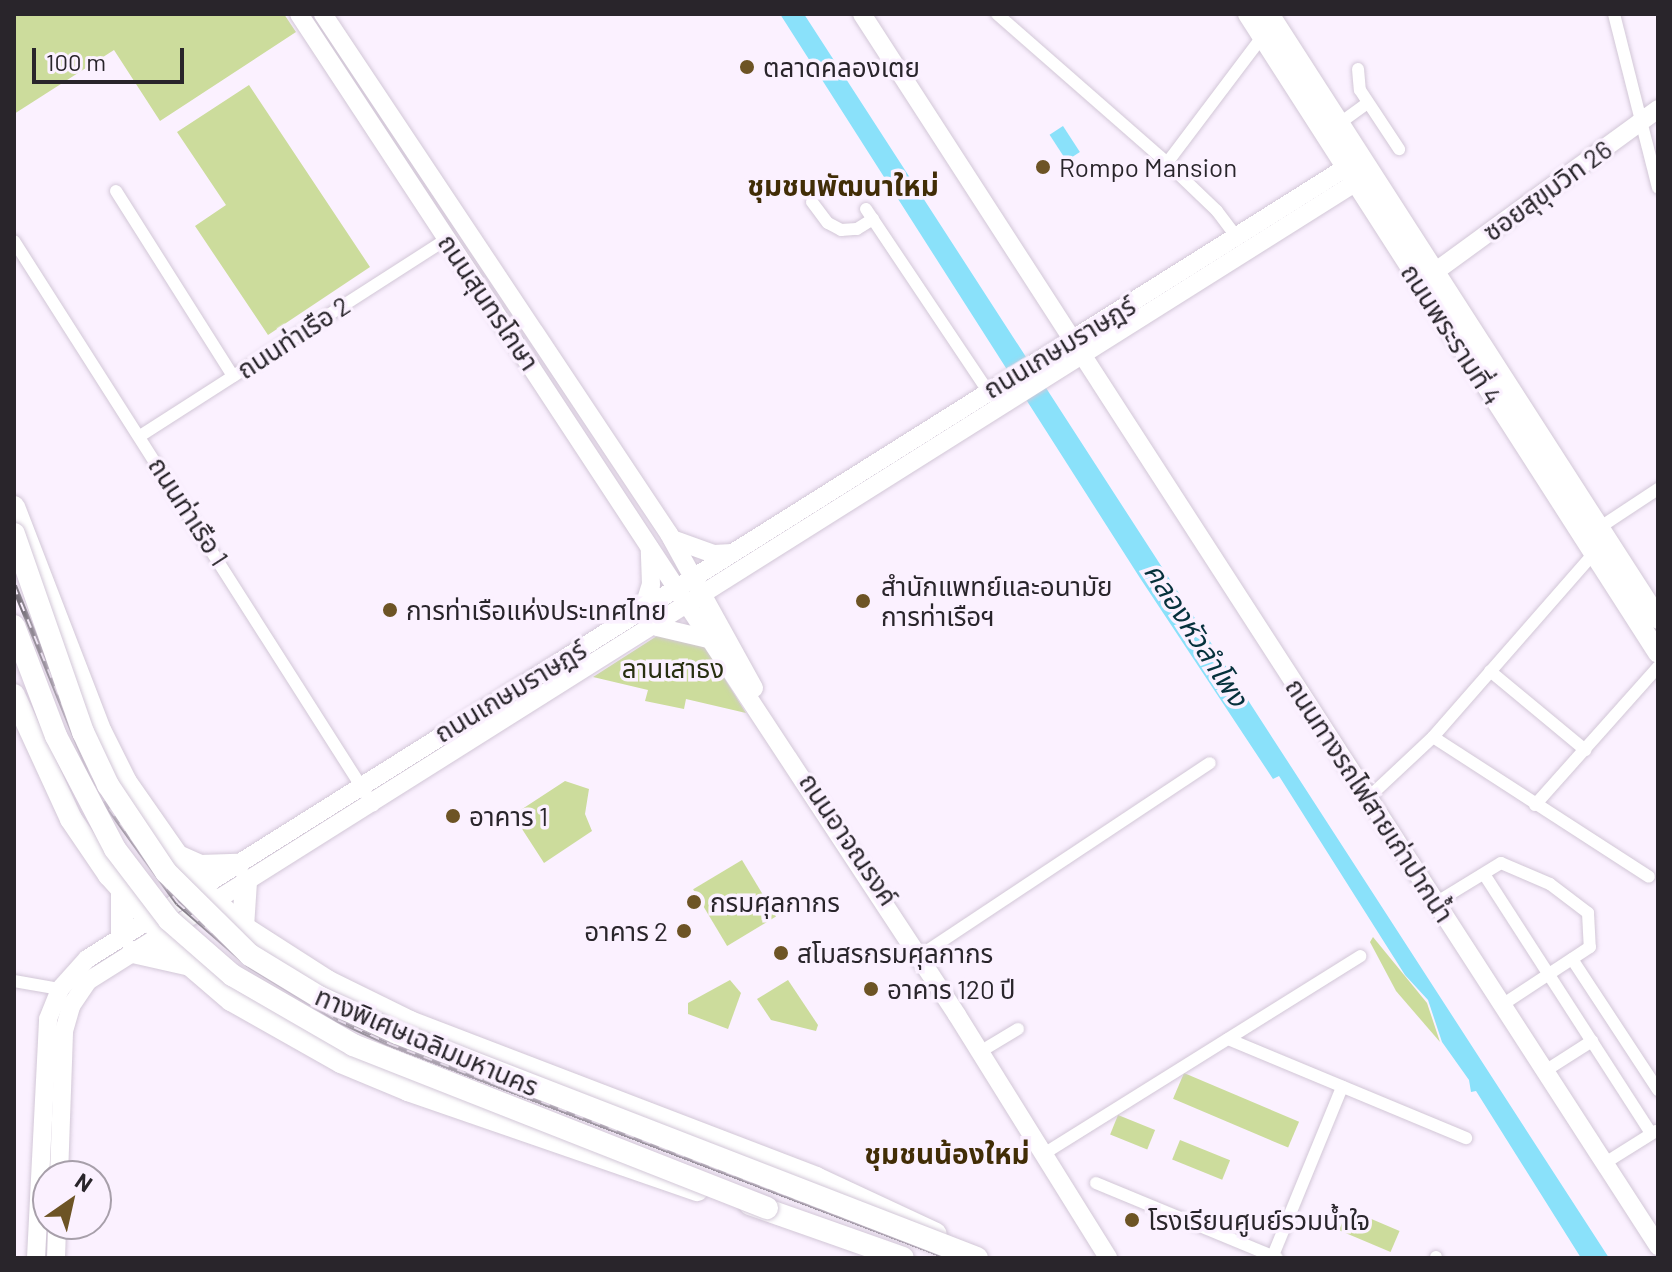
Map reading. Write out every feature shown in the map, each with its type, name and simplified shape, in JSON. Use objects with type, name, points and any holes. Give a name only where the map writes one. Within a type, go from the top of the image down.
[{"type":"highway","points":[[14,507],[81,683],[126,782],[206,895],[243,927],[327,981],[485,1052],[816,1178],[980,1258]]},
{"type":"highway","name":"ทางพิเศษเฉลิมมหานคร","points":[[14,534],[83,732],[108,785],[166,872],[250,955],[319,997],[382,1027],[980,1258]]},
{"type":"highway","name":"ทางพิเศษเฉลิมมหานคร","points":[[14,626],[56,736],[115,849],[169,920],[232,975],[353,1045],[767,1208],[903,1258]]},
{"type":"highway","points":[[14,695],[22,720],[71,819],[122,890],[190,965],[270,1026],[341,1062],[535,1137],[767,1208]]},
{"type":"highway","points":[[177,856],[200,866],[242,874],[243,927]]},
{"type":"highway","points":[[122,890],[128,944],[190,965]]},
{"type":"main road","name":"ถนนพระรามที่ 4","points":[[1248,14],[1358,170],[1436,271],[1658,653]]},
{"type":"main road","name":"ถนนพระรามที่ 4","points":[[1269,14],[1340,123],[1358,170],[1592,540],[1658,619]]},
{"type":"street","name":"ถนนสุนทรโกษา","points":[[299,14],[678,589]]},
{"type":"street","name":"ถนนสุนทรโกษา","points":[[323,14],[696,577]]},
{"type":"street","name":"ถนนทางรถไฟสายเก่าปากน้ำ","points":[[862,14],[1658,1246]]},
{"type":"street","points":[[997,14],[1167,163],[1217,211],[1238,239]]},
{"type":"street","points":[[1614,14],[1658,188]]},
{"type":"street","points":[[1167,163],[1262,37]]},
{"type":"street","points":[[1358,69],[1358,85],[1399,149]]},
{"type":"street","points":[[1340,123],[1368,103]]},
{"type":"street","name":"ซอยสุขุมวิท 26","points":[[1436,271],[1658,109]]},
{"type":"street","name":"ถนนเกษมราษฎร์","points":[[1201,271],[1238,239],[1358,170]]},
{"type":"street","name":"ถนนเกษมราษฎร์","points":[[893,461],[994,385],[1046,364],[1076,347],[1358,170]]},
{"type":"street","points":[[116,191],[233,376]]},
{"type":"street","points":[[812,202],[828,223],[841,230],[857,229],[870,214],[994,385]]},
{"type":"street","name":"ถนนท่าเรือ 2","points":[[140,436],[447,239]]},
{"type":"street","name":"ถนนท่าเรือ 1","points":[[14,241],[363,781],[373,805]]},
{"type":"street","name":"ถนนเกษมราษฎร์","points":[[242,874],[363,781],[696,577],[737,561],[893,461],[1012,396],[1046,364]]},
{"type":"street","points":[[1369,797],[1433,737],[1490,671],[1592,540],[1658,489]]},
{"type":"street","points":[[657,627],[720,637],[727,593],[737,561],[672,539]]},
{"type":"street","points":[[642,612],[651,585],[649,544]]},
{"type":"street","name":"ถนนเกษมราษฎร์","points":[[60,1160],[66,1020],[88,981],[128,944],[242,874],[373,805],[657,627],[705,594],[737,561]]},
{"type":"street","name":"ถนนอาจณรงค์","points":[[696,577],[720,637],[786,746],[988,1047],[1115,1258]]},
{"type":"street","name":"ถนนอาจณรงค์","points":[[678,589],[689,606],[720,637],[1108,1258]]},
{"type":"street","points":[[1535,805],[1658,667]]},
{"type":"street","points":[[1490,671],[1585,750]]},
{"type":"street","points":[[1433,737],[1649,877]]},
{"type":"street","points":[[924,953],[1210,763]]},
{"type":"street","points":[[1437,902],[1501,863],[1578,903],[1588,913],[1592,933],[1590,947],[1502,1005]]},
{"type":"street","points":[[1484,874],[1592,1041],[1655,1131],[1605,1163]]},
{"type":"street","name":"ถนนเกษมราษฎร์","points":[[36,1258],[45,1037],[60,989],[87,959],[128,944]]},
{"type":"street","points":[[1050,1150],[1360,956]]},
{"type":"street","points":[[1572,959],[1658,1090]]},
{"type":"street","points":[[14,981],[60,989]]},
{"type":"street","points":[[988,1047],[1018,1029]]},
{"type":"street","points":[[1228,1039],[1466,1138]]},
{"type":"street","points":[[1545,1071],[1592,1041]]},
{"type":"street","points":[[1096,1183],[1274,1257],[1342,1087]]},
{"type":"green space","points":[[14,14],[284,14],[296,32],[160,121],[114,50],[14,114]]},
{"type":"green space","points":[[249,85],[370,267],[268,335],[195,226],[226,205],[177,132]]},
{"type":"green space","name":"ลานเสาธง","points":[[660,634],[703,644],[746,713],[686,699],[684,709],[645,701],[648,690],[593,677]]},
{"type":"green space","points":[[565,781],[589,789],[585,814],[592,831],[544,863],[513,815]]},
{"type":"green space","points":[[742,860],[776,917],[727,946],[693,889]]},
{"type":"green space","points":[[1373,937],[1427,1003],[1440,1042],[1396,991],[1370,942]]},
{"type":"green space","points":[[730,980],[741,993],[728,1029],[688,1014],[688,1003]]},
{"type":"green space","points":[[788,980],[818,1025],[816,1031],[771,1020],[757,999]]},
{"type":"green space","points":[[1184,1073],[1299,1122],[1288,1148],[1173,1099]]},
{"type":"green space","points":[[1118,1115],[1155,1130],[1147,1149],[1110,1134]]},
{"type":"green space","points":[[1180,1140],[1230,1160],[1222,1180],[1172,1159]]},
{"type":"green space","points":[[1348,1209],[1400,1231],[1391,1252],[1339,1230]]},
{"type":"water","name":"คลองหัวลำโพง","points":[[780,14],[804,14],[1609,1258],[1581,1258],[1476,1091],[1471,1092],[1469,1080],[1442,1042],[1428,1000],[1405,975],[1279,776],[1273,779],[1140,578]]},
{"type":"water","points":[[1063,126],[1080,152],[1066,161],[1050,135]]},
{"type":"railway","points":[[14,586],[99,794],[178,903],[249,965],[338,1020],[390,1044],[951,1258]]},
{"type":"place","name":"ตลาดคลองเตย","points":[[747,67]]},
{"type":"place","name":"Rompo Mansion","points":[[1043,167]]},
{"type":"place","name":"สำนักแพทย์และอนามัย การท่าเรือฯ","points":[[863,601]]},
{"type":"place","name":"การท่าเรือแห่งประเทศไทย","points":[[390,610]]},
{"type":"place","name":"อาคาร 1","points":[[453,816]]},
{"type":"place","name":"กรมศุลกากร","points":[[694,902]]},
{"type":"place","name":"อาคาร 2","points":[[684,931]]},
{"type":"place","name":"สโมสรกรมศุลกากร","points":[[781,953]]},
{"type":"place","name":"อาคาร 120 ปี","points":[[871,989]]},
{"type":"place","name":"โรงเรียนศูนย์รวมน้ำใจ","points":[[1132,1220]]},
{"type":"district","name":"ชุมชนพัฒนาใหม่","points":[[843,185]]},
{"type":"district","name":"ชุมชนน้องใหม่","points":[[947,1153]]}]
